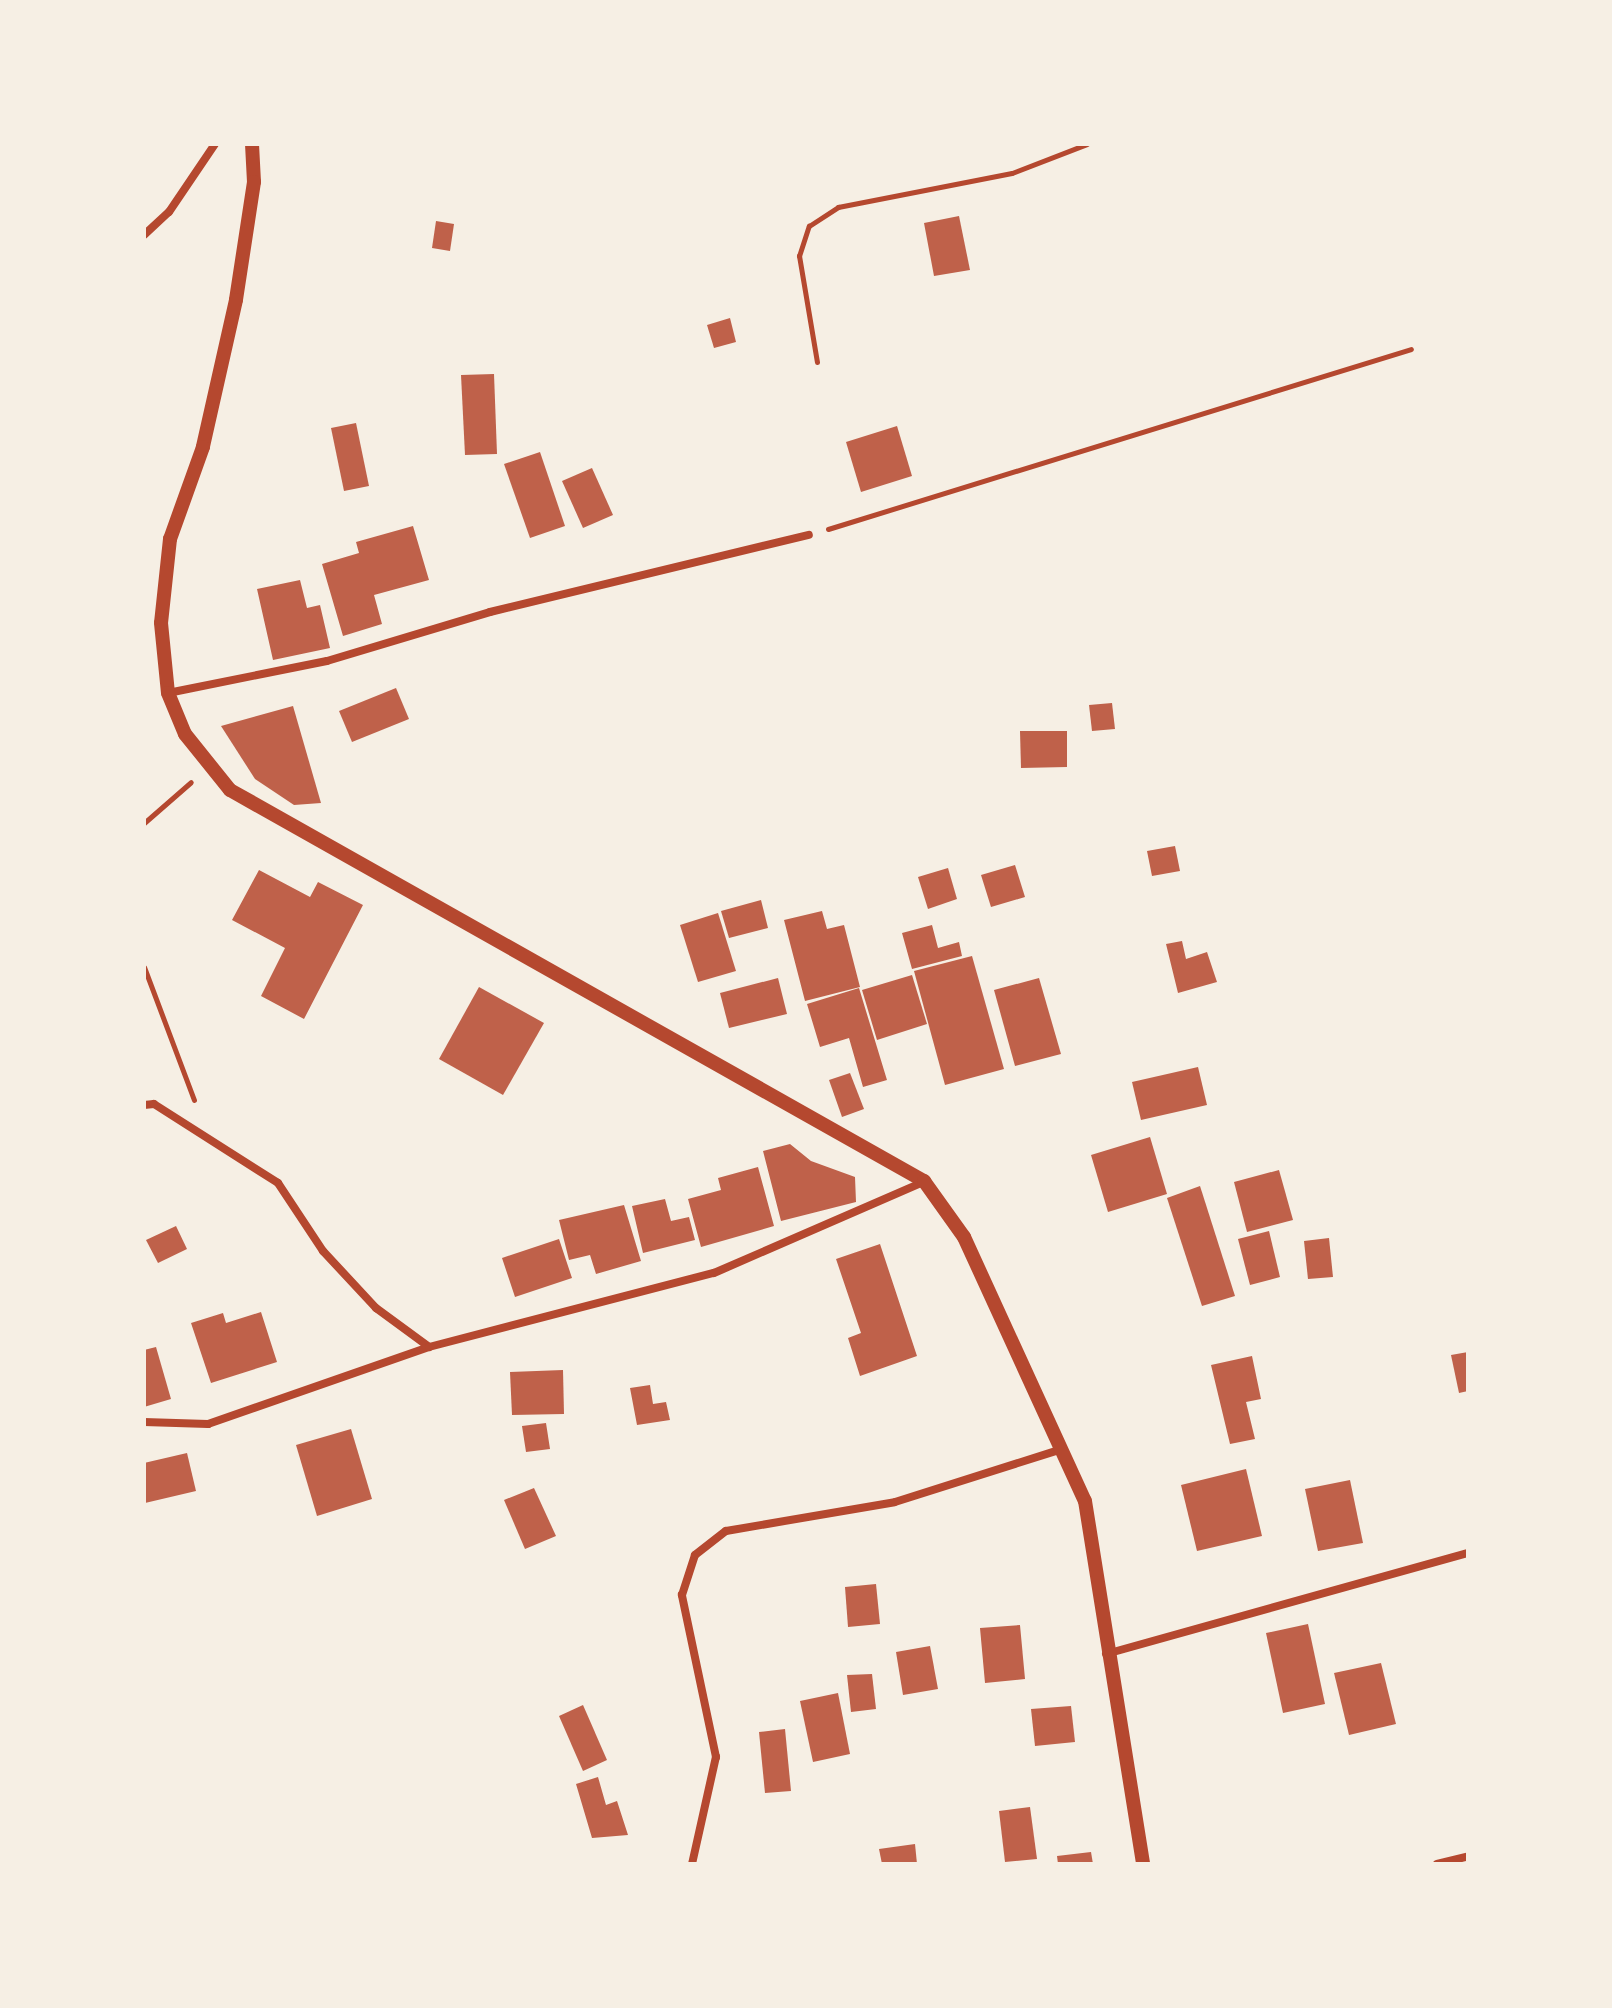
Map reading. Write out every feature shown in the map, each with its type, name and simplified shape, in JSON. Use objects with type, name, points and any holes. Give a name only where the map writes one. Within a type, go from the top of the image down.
[{"type":"street","points":[[144,235],[169,212],[215,144]]},
{"type":"street","points":[[252,144],[254,182],[236,300],[203,447],[170,539],[161,623],[168,693],[206,769],[230,790],[924,1181],[964,1237],[1064,1448],[1085,1501],[1105,1654],[1143,1864]]},
{"type":"street","points":[[168,693],[327,661],[490,612],[809,535]]},
{"type":"street","points":[[144,1105],[206,1135],[278,1183],[323,1251],[376,1308],[429,1347]]},
{"type":"street","points":[[144,1422],[208,1424],[429,1347],[714,1273],[924,1181]]},
{"type":"street","points":[[692,1864],[716,1757],[682,1595],[695,1555],[726,1531],[895,1502],[1064,1448]]},
{"type":"street","points":[[1105,1654],[1468,1553]]},
{"type":"street","points":[[1437,1864],[1468,1856]]},
{"type":"path","points":[[817,362],[799,256],[809,226],[838,207],[1012,173],[1087,144]]},
{"type":"path","points":[[809,535],[1411,349]]},
{"type":"path","points":[[144,823],[206,769]]},
{"type":"path","points":[[144,967],[206,1135]]},
{"type":"building","points":[[959,216],[970,270],[934,276],[924,223]]},
{"type":"building","points":[[436,221],[454,224],[450,251],[432,248]]},
{"type":"building","points":[[730,318],[736,342],[714,348],[707,325]]},
{"type":"building","points":[[494,374],[497,454],[465,455],[461,375]]},
{"type":"building","points":[[356,423],[369,486],[344,491],[331,428]]},
{"type":"building","points":[[897,426],[912,476],[861,492],[846,442]]},
{"type":"building","points":[[540,452],[565,526],[530,538],[504,464]]},
{"type":"building","points":[[592,468],[613,515],[583,528],[562,481]]},
{"type":"building","points":[[413,526],[429,580],[374,595],[382,624],[343,636],[322,564],[359,553],[356,542]]},
{"type":"building","points":[[300,580],[307,608],[320,605],[330,648],[273,660],[257,589]]},
{"type":"building","points":[[396,688],[409,719],[352,742],[339,711]]},
{"type":"building","points":[[1112,703],[1115,729],[1092,731],[1089,705]]},
{"type":"building","points":[[293,706],[321,803],[294,805],[255,779],[221,726]]},
{"type":"building","points":[[1020,731],[1067,731],[1067,767],[1021,768]]},
{"type":"building","points":[[1175,846],[1180,871],[1152,876],[1147,851]]},
{"type":"building","points":[[1015,865],[1025,897],[991,907],[981,875]]},
{"type":"building","points":[[948,868],[957,899],[928,909],[918,877]]},
{"type":"building","points":[[259,870],[310,897],[318,882],[363,905],[304,1019],[261,996],[285,948],[232,920]]},
{"type":"building","points":[[761,900],[768,928],[729,938],[721,911]]},
{"type":"building","points":[[822,911],[827,929],[844,925],[860,987],[805,1001],[784,920]]},
{"type":"building","points":[[718,913],[736,971],[698,982],[680,925]]},
{"type":"building","points":[[932,925],[938,948],[959,942],[962,956],[912,969],[902,933]]},
{"type":"building","points":[[1182,941],[1186,959],[1207,952],[1217,982],[1178,993],[1166,944]]},
{"type":"building","points":[[972,956],[1004,1069],[945,1085],[914,971]]},
{"type":"building","points":[[912,975],[927,1024],[877,1040],[862,990]]},
{"type":"building","points":[[778,978],[787,1014],[729,1028],[720,993]]},
{"type":"building","points":[[1039,978],[1061,1054],[1015,1066],[994,990]]},
{"type":"building","points":[[479,987],[544,1023],[503,1095],[439,1059]]},
{"type":"building","points":[[859,988],[887,1080],[863,1087],[849,1038],[820,1047],[807,1004]]},
{"type":"building","points":[[1198,1067],[1207,1105],[1141,1120],[1132,1082]]},
{"type":"building","points":[[850,1073],[864,1109],[842,1117],[829,1080]]},
{"type":"building","points":[[1150,1137],[1167,1194],[1108,1212],[1091,1155]]},
{"type":"building","points":[[790,1144],[811,1161],[855,1177],[856,1202],[781,1221],[763,1151]]},
{"type":"building","points":[[758,1167],[774,1226],[701,1247],[688,1199],[721,1190],[718,1178]]},
{"type":"building","points":[[1279,1170],[1293,1220],[1247,1232],[1234,1182]]},
{"type":"building","points":[[1200,1186],[1235,1296],[1202,1306],[1167,1198]]},
{"type":"building","points":[[665,1199],[671,1221],[689,1217],[695,1240],[643,1253],[632,1206]]},
{"type":"building","points":[[624,1205],[641,1261],[596,1274],[590,1255],[569,1260],[559,1220]]},
{"type":"building","points":[[176,1226],[187,1249],[158,1263],[146,1240]]},
{"type":"building","points":[[1269,1231],[1280,1277],[1250,1285],[1238,1239]]},
{"type":"building","points":[[1329,1238],[1333,1277],[1308,1279],[1304,1241]]},
{"type":"building","points":[[559,1239],[572,1278],[515,1297],[502,1258]]},
{"type":"building","points":[[880,1244],[917,1356],[860,1376],[848,1338],[861,1333],[836,1259]]},
{"type":"building","points":[[261,1312],[277,1362],[211,1383],[191,1323],[223,1313],[226,1323]]},
{"type":"building","points":[[156,1347],[171,1399],[144,1407],[144,1350]]},
{"type":"building","points":[[1468,1352],[1468,1391],[1459,1393],[1451,1355]]},
{"type":"building","points":[[1252,1356],[1261,1399],[1246,1402],[1255,1439],[1230,1444],[1211,1365]]},
{"type":"building","points":[[563,1370],[564,1414],[512,1415],[510,1372]]},
{"type":"building","points":[[650,1385],[653,1404],[666,1402],[670,1420],[637,1425],[630,1388]]},
{"type":"building","points":[[546,1423],[550,1449],[526,1452],[522,1426]]},
{"type":"building","points":[[351,1429],[372,1499],[317,1516],[296,1445]]},
{"type":"building","points":[[187,1453],[196,1491],[145,1503],[144,1463]]},
{"type":"building","points":[[1246,1469],[1262,1536],[1197,1551],[1181,1485]]},
{"type":"building","points":[[1350,1480],[1363,1543],[1318,1551],[1305,1489]]},
{"type":"building","points":[[534,1488],[556,1536],[525,1549],[504,1500]]},
{"type":"building","points":[[876,1584],[880,1624],[848,1627],[845,1587]]},
{"type":"building","points":[[1308,1624],[1325,1704],[1283,1713],[1266,1633]]},
{"type":"building","points":[[1020,1625],[1025,1679],[985,1683],[980,1628]]},
{"type":"building","points":[[930,1646],[938,1689],[903,1695],[896,1652]]},
{"type":"building","points":[[1381,1663],[1396,1724],[1349,1735],[1334,1673]]},
{"type":"building","points":[[872,1674],[876,1709],[851,1712],[847,1675]]},
{"type":"building","points":[[838,1693],[850,1754],[813,1762],[800,1701]]},
{"type":"building","points":[[583,1705],[607,1760],[583,1771],[559,1716]]},
{"type":"building","points":[[1071,1706],[1075,1742],[1035,1746],[1031,1709]]},
{"type":"building","points":[[785,1729],[791,1791],[765,1793],[759,1732]]},
{"type":"building","points":[[598,1777],[606,1805],[617,1801],[628,1835],[592,1838],[576,1784]]},
{"type":"building","points":[[1030,1807],[1037,1859],[1005,1862],[999,1811]]},
{"type":"building","points":[[915,1844],[917,1864],[882,1864],[879,1849]]},
{"type":"building","points":[[1091,1852],[1093,1864],[1058,1864],[1057,1856]]}]
